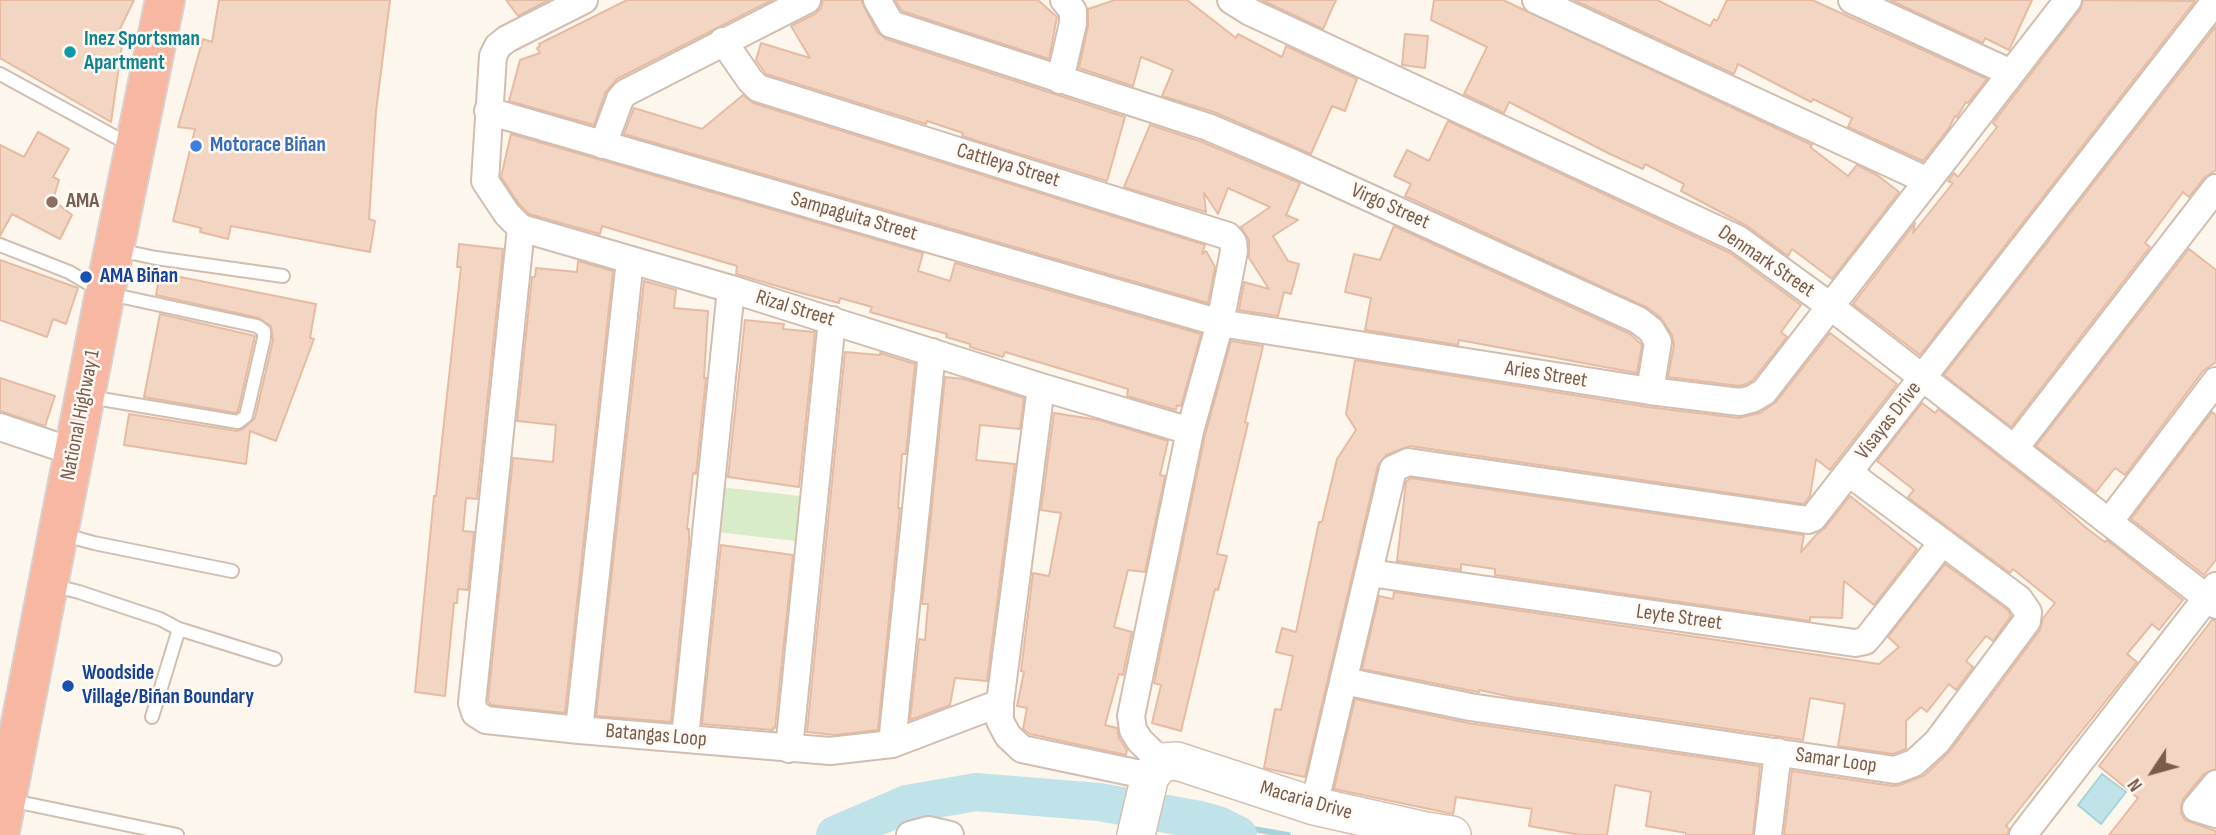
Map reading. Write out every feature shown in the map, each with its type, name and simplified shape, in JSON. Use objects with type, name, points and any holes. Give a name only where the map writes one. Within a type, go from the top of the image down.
[{"type":"highway","name":"National Highway 1","points":[[6,773],[48,584],[165,0]]},
{"type":"street","points":[[521,228],[508,215],[485,181],[493,56],[498,46],[507,39],[584,0]]},
{"type":"street","points":[[604,145],[620,99],[625,93],[807,0]]},
{"type":"street","points":[[877,0],[891,24],[1060,80],[1073,23],[1073,11],[1064,0]]},
{"type":"street","name":"Denmark Street","points":[[1231,0],[1251,12],[1738,239],[1830,306],[2109,522],[2213,597]]},
{"type":"street","points":[[1536,0],[1928,181]]},
{"type":"street","points":[[1852,0],[2011,73]]},
{"type":"street","points":[[1830,306],[2068,0]]},
{"type":"street","name":"Visayas Drive","points":[[1370,573],[1393,469],[1408,462],[1808,520],[1819,513],[2216,0]]},
{"type":"street","name":"Cattleya Street","points":[[723,41],[758,88],[1228,236],[1233,242],[1234,251],[1220,323]]},
{"type":"street","name":"Virgo Street","points":[[1060,80],[1208,127],[1637,320],[1651,330],[1658,342],[1650,391]]},
{"type":"street","name":"Sampaguita Street","points":[[488,111],[1220,323]]},
{"type":"street","points":[[2014,449],[2216,188]]},
{"type":"street","name":"Rizal Street","points":[[521,228],[732,289],[1190,431]]},
{"type":"street","name":"Batangas Loop","points":[[521,228],[472,703],[475,713],[486,720],[579,730],[830,751],[892,744],[1000,703]]},
{"type":"street","points":[[579,730],[630,260]]},
{"type":"street","points":[[685,738],[732,289]]},
{"type":"street","name":"Aries Street","points":[[1220,323],[1650,391],[1741,402],[1764,392],[1830,306]]},
{"type":"street","points":[[789,749],[832,320]]},
{"type":"street","points":[[1136,835],[1152,777],[1140,741],[1133,730],[1131,716],[1190,431],[1220,323]]},
{"type":"street","points":[[892,744],[932,352]]},
{"type":"street","points":[[2109,522],[2216,382]]},
{"type":"street","points":[[1041,387],[1000,703],[1000,721],[1008,736],[1022,749],[1152,777]]},
{"type":"street","points":[[0,427],[74,452]]},
{"type":"street","name":"Samar Loop","points":[[1344,681],[1470,707],[1895,769],[1914,763],[1937,743],[2027,621],[2028,612],[2020,599],[1849,473]]},
{"type":"street","name":"Leyte Street","points":[[1370,573],[1855,643],[1864,641],[1871,634],[1942,543]]},
{"type":"street","points":[[1314,806],[1370,573]]},
{"type":"street","points":[[2024,835],[2213,597]]},
{"type":"street","points":[[1768,835],[1778,752]]},
{"type":"street","name":"Macaria Drive","points":[[1152,777],[1177,761],[1314,806],[1452,835]]},
{"type":"street","points":[[2206,811],[2216,784]]},
{"type":"street","points":[[910,835],[928,830],[950,835]]},
{"type":"lane","points":[[0,74],[135,148]]},
{"type":"lane","points":[[0,245],[69,272],[105,293],[257,326],[264,331],[246,416],[238,422],[85,396]]},
{"type":"lane","points":[[114,249],[156,258],[283,276]]},
{"type":"lane","points":[[58,534],[232,571]]},
{"type":"lane","points":[[48,584],[137,611],[179,629],[275,659]]},
{"type":"lane","points":[[152,717],[179,629]]},
{"type":"lane","points":[[6,773],[177,835]]},
{"type":"green space","points":[[721,487],[800,496],[796,541],[716,532]]},
{"type":"water","points":[[2102,774],[2126,792],[2101,824],[2078,805]]},
{"type":"building","name":"Inez Sportsman Apartment","points":[[0,0],[134,0],[117,35],[123,38],[111,122],[0,58]]},
{"type":"building","points":[[219,0],[390,0],[376,111],[369,219],[375,221],[370,252],[231,226],[228,239],[173,221],[195,129],[178,127],[203,39],[212,42]]},
{"type":"building","points":[[506,0],[549,0],[518,16]]},
{"type":"building","points":[[627,0],[772,0],[617,79],[605,93],[594,125],[509,101],[520,60],[540,53],[537,48],[539,44]]},
{"type":"building","points":[[823,0],[861,0],[877,32],[886,39],[1125,117],[1107,181],[962,136],[963,133],[927,121],[926,124],[766,74],[756,60],[761,43],[810,58],[791,26],[815,14],[821,8]]},
{"type":"building","points":[[895,0],[1038,0],[1057,17],[1049,59],[902,11]]},
{"type":"building","points":[[1115,0],[1187,0],[1236,38],[1238,34],[1282,57],[1286,46],[1357,79],[1345,111],[1332,106],[1311,154],[1214,112],[1162,96],[1173,70],[1141,57],[1133,86],[1079,68],[1088,26],[1088,9]]},
{"type":"building","points":[[1262,0],[1336,0],[1323,29]]},
{"type":"building","points":[[1434,0],[1503,0],[1812,145],[1810,147],[1848,176],[1857,165],[1877,175],[1899,192],[1832,279],[1792,249],[1788,256],[1747,226],[1681,191],[1684,184],[1645,164],[1643,169],[1509,102],[1504,113],[1464,94],[1487,47],[1431,20]]},
{"type":"building","points":[[1574,0],[1657,0],[1710,26],[1714,19],[1717,21],[1727,0],[1812,0],[1987,79],[1968,103],[1966,102],[1957,117],[1955,116],[1923,161],[1848,127],[1852,118],[1813,99],[1811,102],[1738,64],[1734,74]]},
{"type":"building","points":[[1890,0],[2032,0],[2009,50],[1985,38],[1983,43]]},
{"type":"building","points":[[2083,0],[2195,1],[1920,355],[1853,304],[1915,223],[1913,233],[1953,183],[1948,181],[1954,173],[1958,177],[1997,127],[1993,123],[2080,10]]},
{"type":"building","points":[[2216,26],[2216,170],[2204,178],[2189,197],[2183,192],[2145,243],[2150,247],[2011,427],[1944,375]]},
{"type":"building","points":[[1405,34],[1428,36],[1425,68],[1402,65]]},
{"type":"building","points":[[743,95],[753,103],[1205,245],[1202,254],[1206,251],[1215,267],[1208,303],[624,134],[634,108],[702,129]]},
{"type":"building","points":[[1448,121],[1730,253],[1801,305],[1781,332],[1787,337],[1753,380],[1746,384],[1739,386],[1668,377],[1674,345],[1672,335],[1661,318],[1648,308],[1405,196],[1411,184],[1394,176],[1407,150],[1429,161]]},
{"type":"building","points":[[1150,125],[1202,142],[1300,183],[1286,215],[1298,220],[1273,236],[1288,261],[1299,264],[1291,294],[1284,292],[1278,316],[1239,310],[1244,282],[1269,289],[1249,258],[1249,240],[1241,227],[1270,207],[1228,188],[1218,214],[1204,193],[1206,212],[1124,187]]},
{"type":"building","points":[[38,132],[69,149],[53,177],[59,180],[53,200],[72,215],[60,239],[12,214],[0,236],[0,145],[24,157]]},
{"type":"building","points":[[511,134],[923,253],[918,271],[950,281],[955,263],[1201,334],[1181,406],[1177,405],[1176,410],[1127,396],[1128,389],[1005,352],[1003,357],[970,347],[970,344],[946,337],[947,334],[870,312],[872,307],[840,298],[839,303],[736,274],[737,266],[602,226],[600,234],[529,214],[501,177]]},
{"type":"building","points":[[1394,226],[1630,334],[1642,345],[1637,373],[1459,340],[1458,345],[1365,330],[1371,298],[1345,292],[1354,254],[1380,260]]},
{"type":"building","points":[[459,244],[503,249],[477,499],[466,498],[463,531],[474,532],[468,590],[458,589],[457,603],[454,603],[445,696],[415,692],[434,496],[461,267],[457,267]]},
{"type":"building","points":[[2189,249],[2216,270],[2216,362],[2203,371],[2125,475],[2115,468],[2096,492],[2036,446]]},
{"type":"building","points":[[0,260],[78,288],[66,324],[53,319],[47,337],[0,320]]},
{"type":"building","points":[[578,261],[613,271],[565,713],[491,705],[488,701],[513,458],[553,462],[556,425],[517,421],[532,277],[535,277],[536,268],[577,272]]},
{"type":"building","points":[[160,273],[316,304],[310,338],[314,339],[276,441],[250,431],[246,464],[124,445],[129,414],[237,431],[243,429],[255,418],[273,340],[271,326],[259,318],[156,295]]},
{"type":"building","points":[[644,281],[676,290],[674,308],[708,311],[706,378],[687,529],[689,542],[671,722],[596,716]]},
{"type":"building","points":[[160,314],[255,336],[236,413],[144,397]]},
{"type":"building","points":[[745,320],[784,324],[783,329],[815,332],[799,487],[728,477]]},
{"type":"building","points":[[1830,333],[1897,384],[1830,470],[1816,459],[1810,496],[1804,504],[1410,446],[1386,455],[1378,465],[1305,777],[1264,768],[1275,709],[1281,710],[1293,656],[1276,652],[1282,628],[1296,632],[1319,522],[1322,522],[1337,459],[1356,430],[1346,414],[1355,360],[1648,407],[1739,418],[1760,413],[1776,402]]},
{"type":"building","points":[[1231,341],[1263,346],[1217,554],[1227,556],[1218,590],[1215,589],[1181,731],[1152,723],[1161,685],[1154,683],[1205,435]]},
{"type":"building","points":[[845,352],[880,353],[915,364],[906,454],[902,454],[900,508],[878,730],[835,735],[807,732]]},
{"type":"building","points":[[945,377],[964,379],[1024,398],[1020,429],[980,425],[976,460],[1015,464],[987,681],[955,678],[950,705],[910,720],[919,639],[925,640],[928,604],[922,604]]},
{"type":"building","points":[[0,378],[55,396],[45,426],[0,411]]},
{"type":"building","points":[[1922,403],[1935,413],[1938,409],[2051,497],[2085,527],[2105,542],[2107,540],[2183,600],[2159,630],[2152,624],[2127,654],[2137,662],[2006,826],[2009,829],[2008,835],[1784,835],[1792,771],[1893,786],[1925,775],[1950,751],[2040,630],[2043,618],[2055,603],[2013,569],[2010,573],[1914,502],[1908,497],[1914,490],[1877,461]]},
{"type":"building","points":[[2212,412],[2216,415],[2216,560],[2204,575],[2131,519]]},
{"type":"building","points":[[1054,413],[1099,420],[1168,441],[1160,475],[1165,476],[1145,572],[1128,570],[1114,627],[1132,632],[1123,675],[1119,674],[1105,725],[1117,728],[1119,738],[1127,750],[1126,755],[1030,734],[1023,729],[1027,708],[1017,706],[1024,672],[1021,671],[1033,573],[1049,576],[1061,513],[1041,510]]},
{"type":"building","points":[[1410,478],[1804,535],[1801,552],[1825,528],[1850,496],[1917,549],[1874,605],[1844,581],[1842,618],[1810,617],[1810,621],[1495,575],[1495,569],[1461,564],[1461,570],[1397,561],[1406,482]]},
{"type":"building","points":[[721,545],[793,555],[773,730],[702,724]]},
{"type":"building","points":[[1945,564],[2008,610],[2011,616],[1993,641],[1986,636],[1966,661],[1973,667],[1956,690],[1949,684],[1927,712],[1921,707],[1906,721],[1906,749],[1893,754],[1838,746],[1845,704],[1810,698],[1803,740],[1479,692],[1362,669],[1379,596],[1393,599],[1394,592],[1879,664],[1899,647],[1888,637]]},
{"type":"building","points":[[2212,620],[2216,620],[2216,769],[2204,774],[2184,798],[2181,813],[2185,820],[2216,831],[2216,835],[2109,835],[2138,798],[2099,766]]},
{"type":"building","points":[[1355,699],[1468,723],[1760,766],[1753,835],[1686,835],[1646,826],[1651,792],[1615,785],[1607,835],[1580,835],[1529,826],[1532,809],[1456,797],[1453,814],[1334,789]]},
{"type":"waterway","points":[[835,835],[907,804],[976,792],[1099,802],[1200,820],[1238,835]]},
{"type":"waterway","points":[[1200,820],[1288,835]]},
{"type":"place","name":"Inez Sportsman Apartment","points":[[70,52]]},
{"type":"place","name":"Motorace Biñan","points":[[196,146]]},
{"type":"place","name":"AMA","points":[[52,202]]},
{"type":"place","name":"AMA Biñan","points":[[86,277]]},
{"type":"place","name":"Woodside Village/Biñan Boundary","points":[[68,686]]}]
